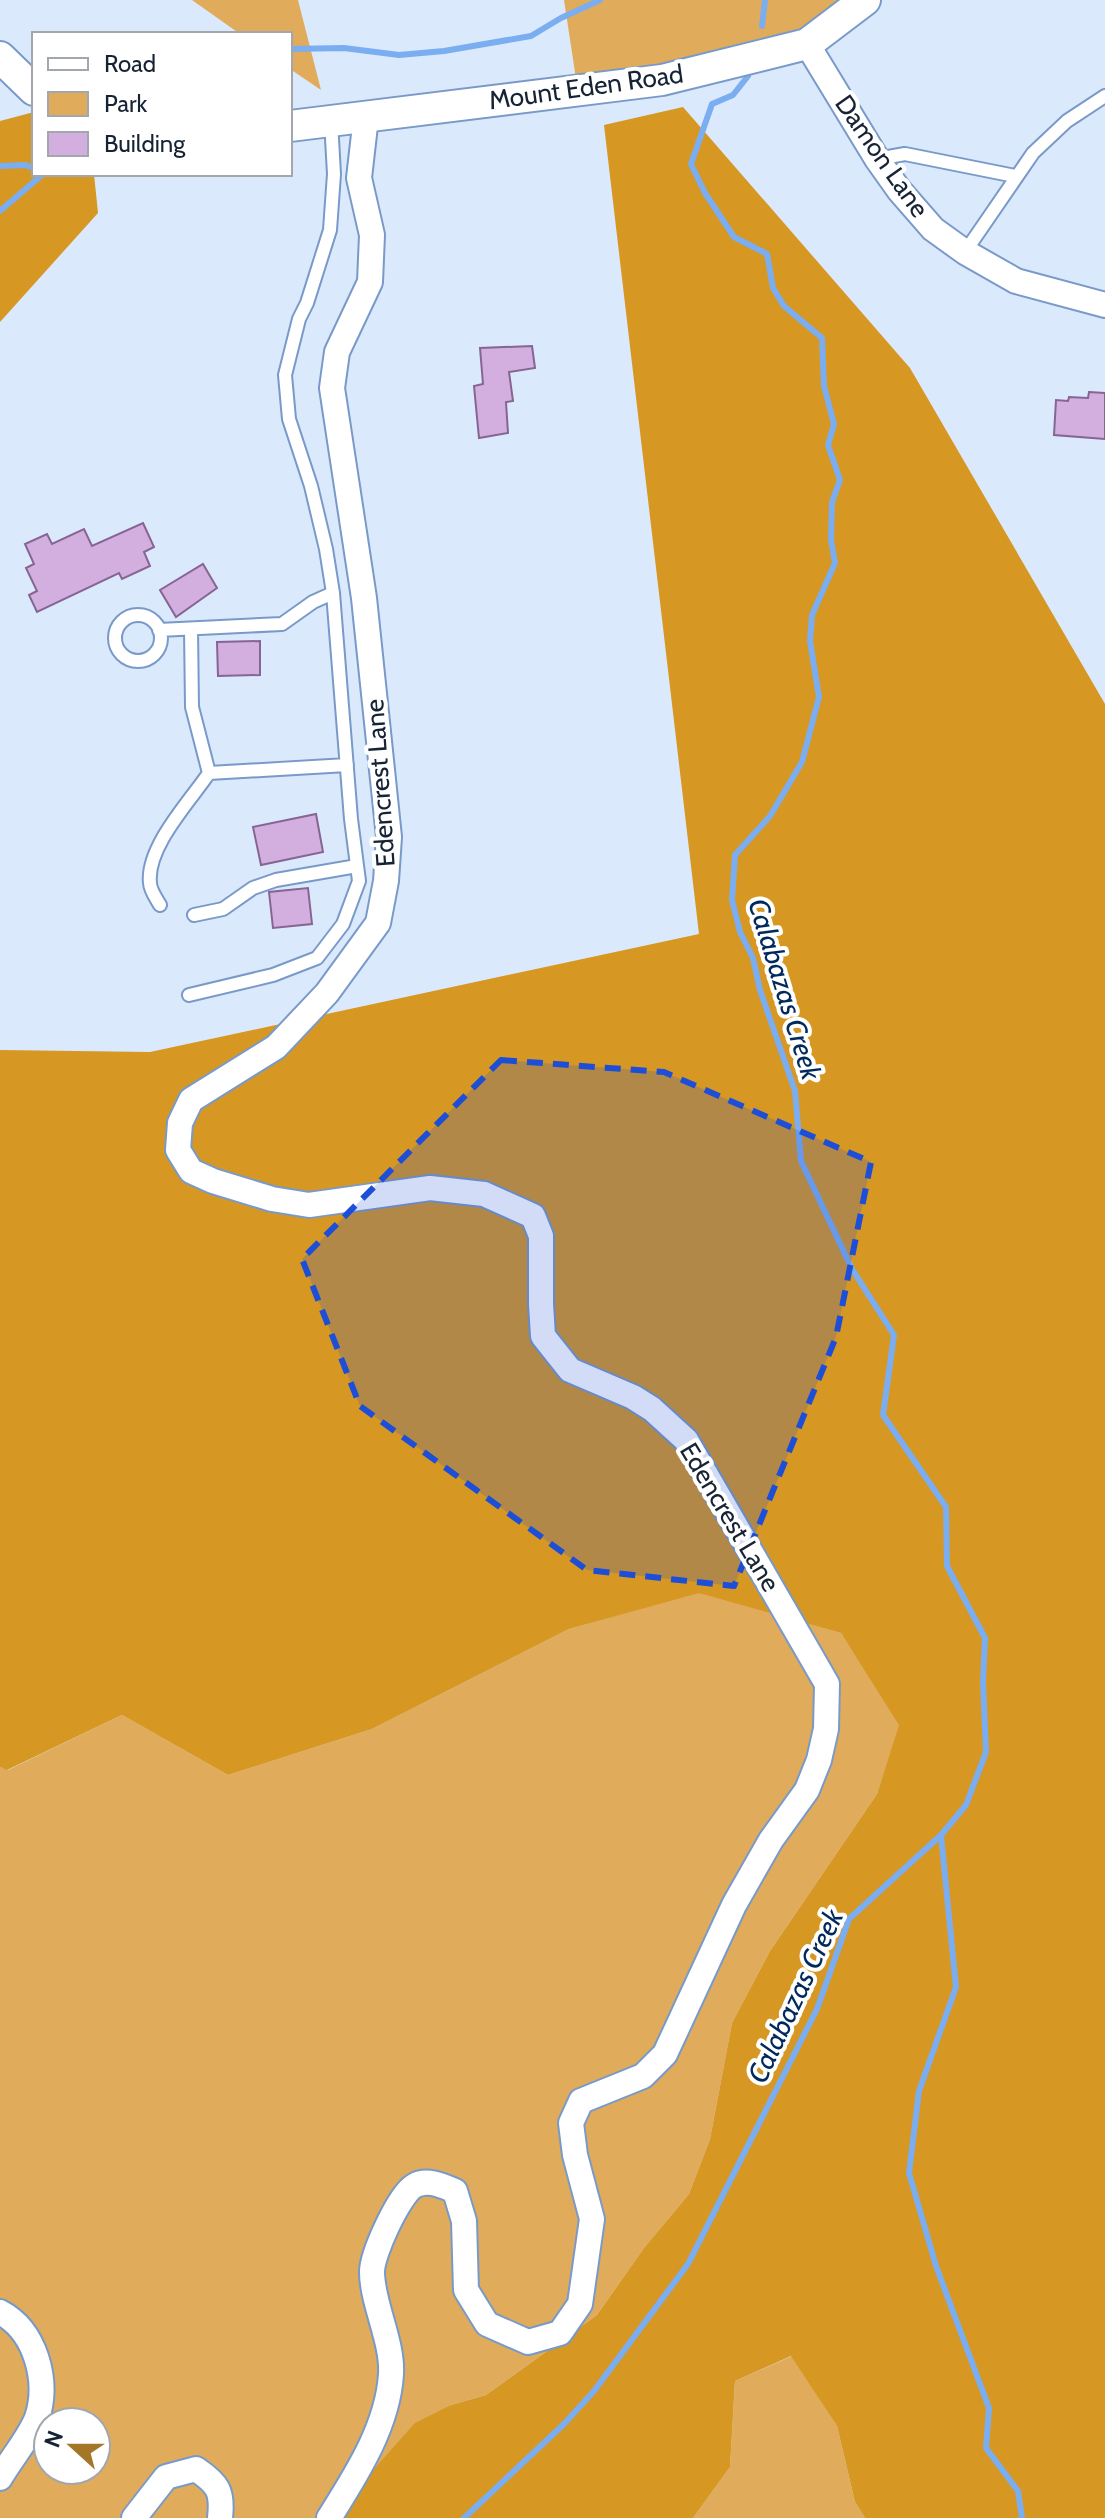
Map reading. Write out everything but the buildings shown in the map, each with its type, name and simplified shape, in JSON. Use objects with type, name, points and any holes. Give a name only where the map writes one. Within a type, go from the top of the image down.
[{"type":"street","name":"Mount Eden Road","points":[[292,126],[662,80],[807,44],[865,0]]},
{"type":"street","name":"Damon Lane","points":[[807,44],[877,159],[933,229],[965,252],[1016,281],[1105,305]]},
{"type":"street","points":[[0,57],[32,88]]},
{"type":"street","name":"Edencrest Lane","points":[[329,2518],[361,2466],[386,2398],[391,2372],[372,2271],[391,2214],[414,2186],[431,2182],[455,2191],[464,2221],[466,2290],[487,2324],[528,2342],[560,2333],[580,2304],[592,2219],[575,2155],[571,2123],[581,2101],[643,2076],[665,2054],[734,1905],[771,1840],[807,1790],[819,1760],[826,1729],[827,1684],[686,1440],[652,1409],[633,1397],[570,1370],[543,1336],[541,1236],[533,1216],[484,1194],[430,1188],[309,1205],[272,1199],[191,1171],[178,1150],[180,1123],[191,1100],[276,1047],[327,993],[378,923],[386,881],[389,837],[364,598],[332,388],[337,352],[370,282],[372,235],[359,178],[366,117]]},
{"type":"street","points":[[0,2312],[7,2315],[33,2345],[42,2384],[36,2418],[0,2478]]},
{"type":"street","points":[[134,2518],[166,2477],[196,2469],[214,2481],[222,2499],[220,2518]]},
{"type":"lane","points":[[965,252],[1033,153],[1067,121],[1105,96]]},
{"type":"lane","points":[[189,995],[273,975],[317,958],[343,924],[359,881],[333,593],[311,486],[289,419],[285,375],[299,319],[330,230],[334,174],[331,121]]},
{"type":"lane","points":[[877,159],[905,154],[1015,176]]},
{"type":"lane","points":[[159,630],[282,624],[313,602],[333,593]]},
{"type":"lane","points":[[191,629],[192,707],[209,773]]},
{"type":"lane","points":[[209,773],[347,765]]},
{"type":"lane","points":[[160,905],[149,886],[150,866],[173,823],[209,773]]},
{"type":"lane","points":[[194,915],[223,909],[253,888],[276,880],[357,866]]},
{"type":"highlighted area","points":[[501,1060],[664,1072],[871,1162],[836,1337],[734,1586],[587,1570],[360,1406],[302,1259]]},
{"type":"green space","points":[[192,0],[298,0],[321,90],[292,70],[292,32],[237,32]]},
{"type":"green space","points":[[564,0],[860,0],[818,48],[576,79]]},
{"type":"green space","points":[[699,1592],[841,1633],[900,1724],[877,1794],[770,1951],[732,2023],[710,2139],[689,2194],[644,2248],[597,2315],[486,2395],[451,2405],[374,2469],[343,2518],[0,2518],[0,1767],[8,1770],[122,1715],[228,1775],[372,1729],[569,1629]]},
{"type":"green space","points":[[792,2356],[837,2426],[855,2502],[865,2518],[693,2518],[730,2467],[735,2381]]},
{"type":"shaded area","points":[[683,107],[910,368],[1105,704],[1105,2518],[865,2518],[855,2502],[837,2426],[791,2356],[735,2381],[730,2467],[693,2518],[343,2518],[374,2469],[415,2423],[451,2405],[486,2395],[597,2315],[644,2248],[689,2194],[710,2139],[732,2023],[770,1951],[877,1794],[899,1725],[841,1633],[699,1593],[569,1629],[372,1729],[228,1775],[122,1715],[7,1770],[0,1767],[0,1050],[150,1052],[699,934],[604,125]]},
{"type":"shaded area","points":[[32,113],[32,176],[94,176],[98,213],[0,322],[0,121]]},
{"type":"waterway","points":[[292,49],[344,48],[399,55],[444,51],[531,36],[600,0]]},
{"type":"waterway","name":"Calabazas Creek","points":[[762,26],[765,0]]},
{"type":"waterway","name":"Calabazas Creek","points":[[464,2518],[564,2424],[594,2391],[688,2264],[817,2009],[849,1919],[941,1835],[966,1805],[986,1752],[985,1638],[947,1566],[946,1507],[883,1415],[894,1335],[852,1269],[801,1161],[795,1091],[760,990],[753,958],[740,932],[732,900],[735,855],[770,816],[802,762],[819,697],[810,641],[812,615],[835,563],[831,540],[832,502],[840,480],[828,445],[834,424],[824,386],[822,338],[784,306],[773,288],[767,254],[734,237],[705,193],[691,164],[712,104],[733,95],[748,76]]},
{"type":"waterway","points":[[0,166],[32,167]]},
{"type":"waterway","points":[[0,211],[41,176]]},
{"type":"waterway","points":[[941,1835],[956,1987],[919,2091],[909,2173],[936,2266],[989,2408],[986,2448],[1018,2491],[1022,2518]]}]
